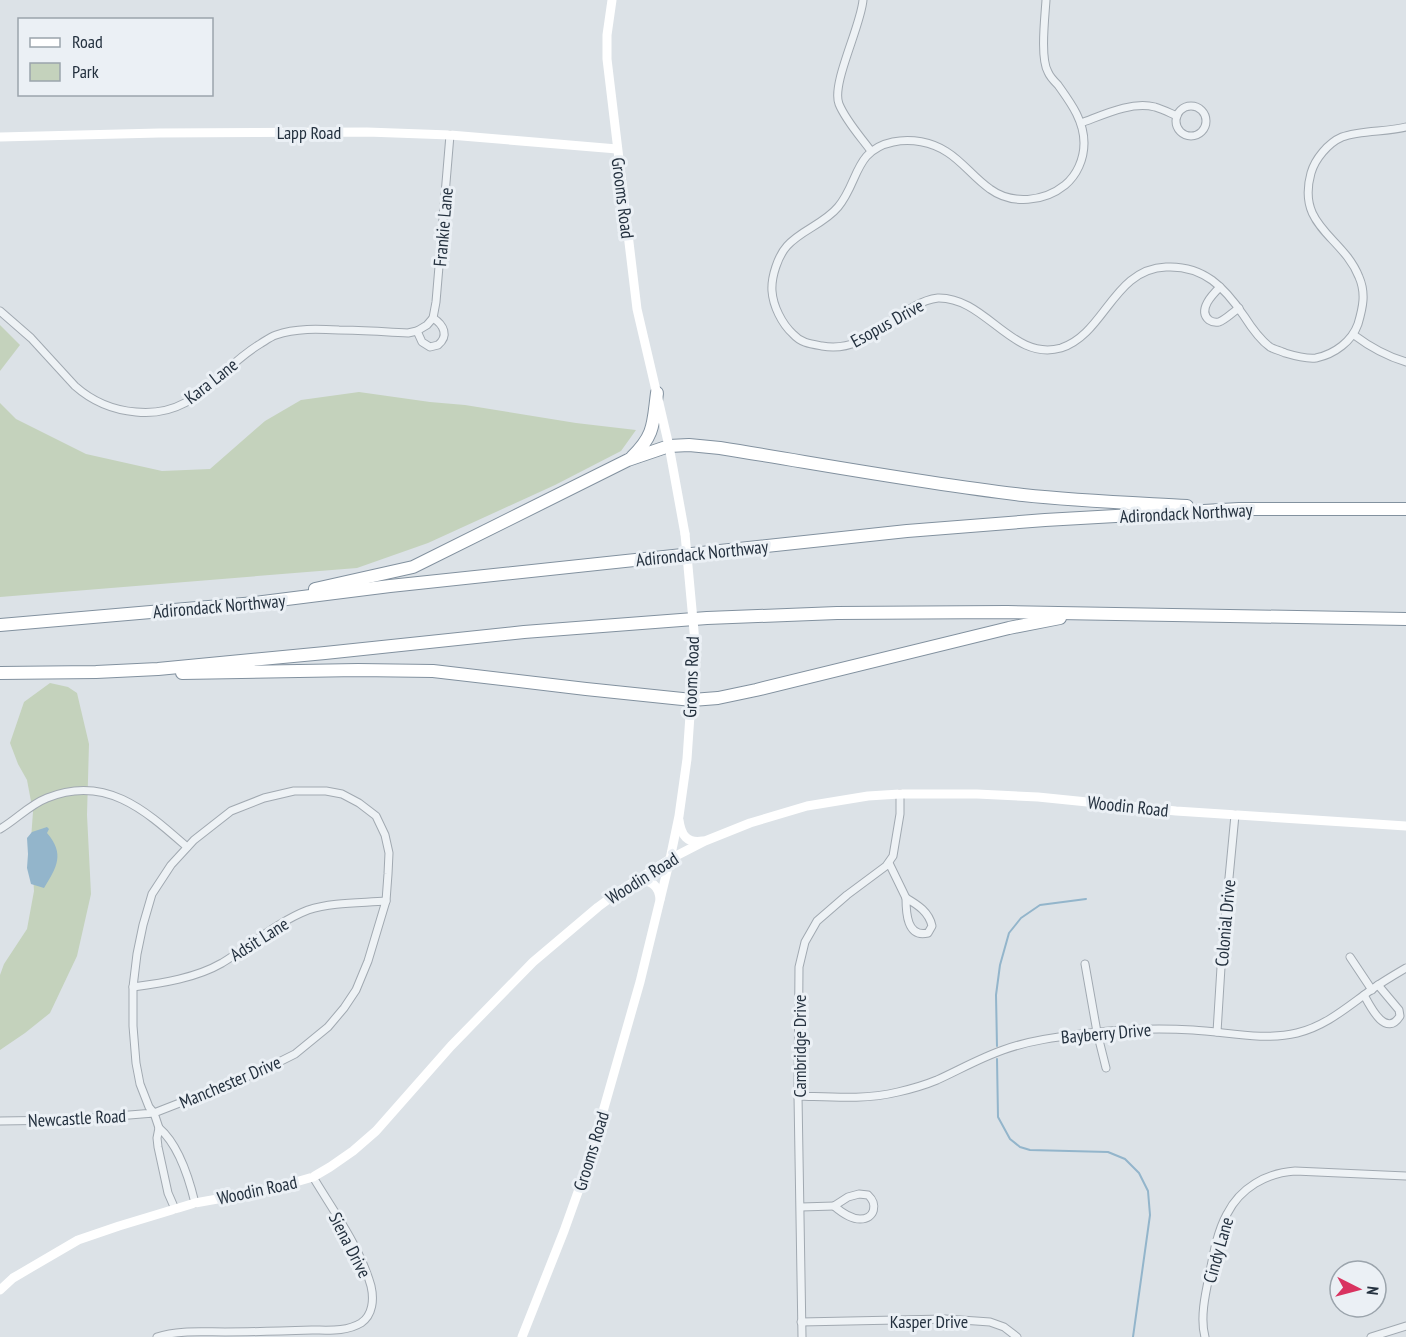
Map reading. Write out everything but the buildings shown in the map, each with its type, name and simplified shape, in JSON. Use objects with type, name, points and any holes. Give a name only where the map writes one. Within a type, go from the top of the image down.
[{"type":"highway","points":[[628,460],[648,440],[657,393]]},
{"type":"highway","points":[[255,603],[413,567],[628,460],[669,446],[720,448],[1023,495],[1239,509]]},
{"type":"highway","name":"Adirondack Northway","points":[[0,625],[255,603],[390,586],[907,531],[1239,509],[1406,509]]},
{"type":"highway","points":[[124,671],[141,673],[433,671],[692,700],[718,698],[756,690],[1009,628],[1086,613]]},
{"type":"highway","points":[[0,673],[124,671],[524,632],[707,618],[837,614],[1086,613],[1406,619]]},
{"type":"street","name":"Grooms Road","points":[[522,1337],[588,1164],[640,982],[679,816],[686,770],[692,700],[695,642],[685,534],[669,446],[637,309],[617,149],[607,59],[607,35],[612,0]]},
{"type":"street","points":[[863,0],[861,14],[843,66],[838,98],[850,122],[871,151],[890,142],[925,142],[946,151],[991,191],[1008,198],[1030,200],[1053,193],[1066,184],[1078,170],[1084,142],[1081,123],[1072,105],[1045,65],[1046,0]]},
{"type":"street","points":[[1081,123],[1131,107],[1156,107],[1177,116]]},
{"type":"street","points":[[1194,107],[1204,114],[1205,126],[1196,135],[1184,135],[1176,125],[1177,116],[1182,109],[1194,107]]},
{"type":"street","points":[[1406,127],[1342,137],[1328,147],[1313,165],[1307,186],[1310,207],[1321,229],[1343,252],[1358,274],[1364,294],[1362,310],[1354,335],[1392,358],[1406,362]]},
{"type":"street","name":"Lapp Road","points":[[0,137],[367,132],[450,135],[617,149]]},
{"type":"street","name":"Frankie Lane","points":[[433,318],[450,135]]},
{"type":"street","name":"Esopus Drive","points":[[871,151],[861,164],[842,203],[822,222],[786,248],[774,274],[772,290],[774,303],[787,328],[805,343],[831,348],[845,347],[867,338],[908,309],[924,301],[940,298],[959,302],[983,315],[1025,345],[1035,349],[1054,350],[1083,336],[1128,283],[1145,272],[1163,267],[1180,267],[1191,270],[1220,286],[1227,292],[1257,335],[1271,348],[1298,357],[1316,358],[1335,351],[1354,335]]},
{"type":"street","points":[[1220,286],[1205,307],[1208,319],[1220,322],[1239,308]]},
{"type":"street","name":"Kara Lane","points":[[0,311],[31,338],[82,392],[110,408],[142,413],[162,412],[192,400],[250,350],[275,335],[312,329],[408,333],[417,331]]},
{"type":"street","points":[[433,318],[441,325],[445,334],[438,345],[430,347],[422,342],[417,331],[433,318]]},
{"type":"street","name":"Manchester Drive","points":[[154,1113],[259,1072],[295,1054],[328,1027],[356,990],[368,961],[386,900],[389,853],[382,826],[376,816],[359,803],[342,794],[326,791],[294,791],[264,798],[231,811],[187,847],[171,865],[152,894],[138,944],[133,1026],[140,1084],[159,1128],[158,1147],[168,1193],[175,1209]]},
{"type":"street","points":[[0,829],[46,798],[75,792],[102,792],[137,806],[187,847]]},
{"type":"street","points":[[900,794],[896,844],[889,863],[906,898],[906,913],[911,928],[915,933],[928,933],[932,926],[931,921],[920,906],[906,898]]},
{"type":"street","name":"Woodin Road","points":[[0,1290],[13,1278],[78,1240],[195,1203],[267,1190],[313,1177],[353,1151],[376,1131],[451,1046],[533,962],[598,907],[670,859],[705,841],[750,823],[807,806],[868,796],[977,794],[1038,797],[1165,810],[1406,826]]},
{"type":"street","name":"Colonial Drive","points":[[1217,1032],[1235,815]]},
{"type":"street","points":[[679,816],[685,837],[692,842],[705,841]]},
{"type":"street","name":"Cambridge Drive","points":[[802,1337],[798,1096],[799,966],[805,942],[817,921],[889,863]]},
{"type":"street","points":[[635,881],[645,880],[653,884],[659,891],[660,900]]},
{"type":"street","name":"Adsit Lane","points":[[134,987],[194,974],[220,963],[290,918],[310,910],[386,900]]},
{"type":"street","points":[[1350,957],[1375,988],[1399,1010],[1400,1016],[1396,1022],[1385,1023],[1376,1014],[1364,995]]},
{"type":"street","points":[[1085,964],[1106,1068]]},
{"type":"street","name":"Bayberry Drive","points":[[798,1096],[848,1098],[896,1092],[936,1080],[1006,1049],[1045,1039],[1097,1032],[1139,1029],[1192,1030],[1264,1036],[1297,1033],[1325,1023],[1406,968]]},
{"type":"street","name":"Newcastle Road","points":[[0,1121],[68,1120],[154,1113]]},
{"type":"street","name":"Manchester Drive","points":[[159,1128],[167,1135],[184,1167],[195,1203]]},
{"type":"street","name":"Cindy Lane","points":[[1205,1337],[1203,1321],[1216,1243],[1225,1215],[1232,1204],[1252,1185],[1267,1176],[1295,1171],[1406,1176]]},
{"type":"street","name":"Siena Drive","points":[[157,1337],[183,1332],[348,1329],[366,1319],[370,1313],[372,1296],[363,1265],[313,1177]]},
{"type":"street","points":[[801,1207],[834,1206],[848,1197],[859,1194],[868,1195],[874,1208],[869,1217],[859,1219],[843,1213],[834,1206]]},
{"type":"street","name":"Kasper Drive","points":[[801,1322],[976,1320],[1004,1327],[1017,1337]]},
{"type":"street","points":[[1371,1337],[1406,1326]]},
{"type":"green space","points":[[0,325],[20,345],[0,371]]},
{"type":"green space","points":[[359,392],[636,430],[621,451],[555,485],[428,543],[357,568],[0,597],[0,403],[16,419],[86,454],[162,471],[210,469],[265,421],[301,400]]},
{"type":"green space","points":[[50,683],[68,687],[77,693],[89,744],[87,815],[91,894],[77,956],[50,1013],[0,1050],[0,975],[4,964],[27,929],[34,891],[31,839],[33,812],[27,780],[10,743],[24,702]]},
{"type":"water","points":[[47,827],[49,829],[47,833],[56,848],[57,861],[44,888],[31,884],[27,868],[27,838],[32,832]]},
{"type":"waterway","points":[[997,1046],[996,995],[1000,965],[1009,933],[1021,918],[1040,905],[1086,899]]},
{"type":"waterway","points":[[997,1059],[998,1117],[1010,1139],[1020,1147],[1030,1150],[1108,1152],[1125,1159],[1139,1173],[1148,1191],[1150,1215],[1133,1337]]}]
